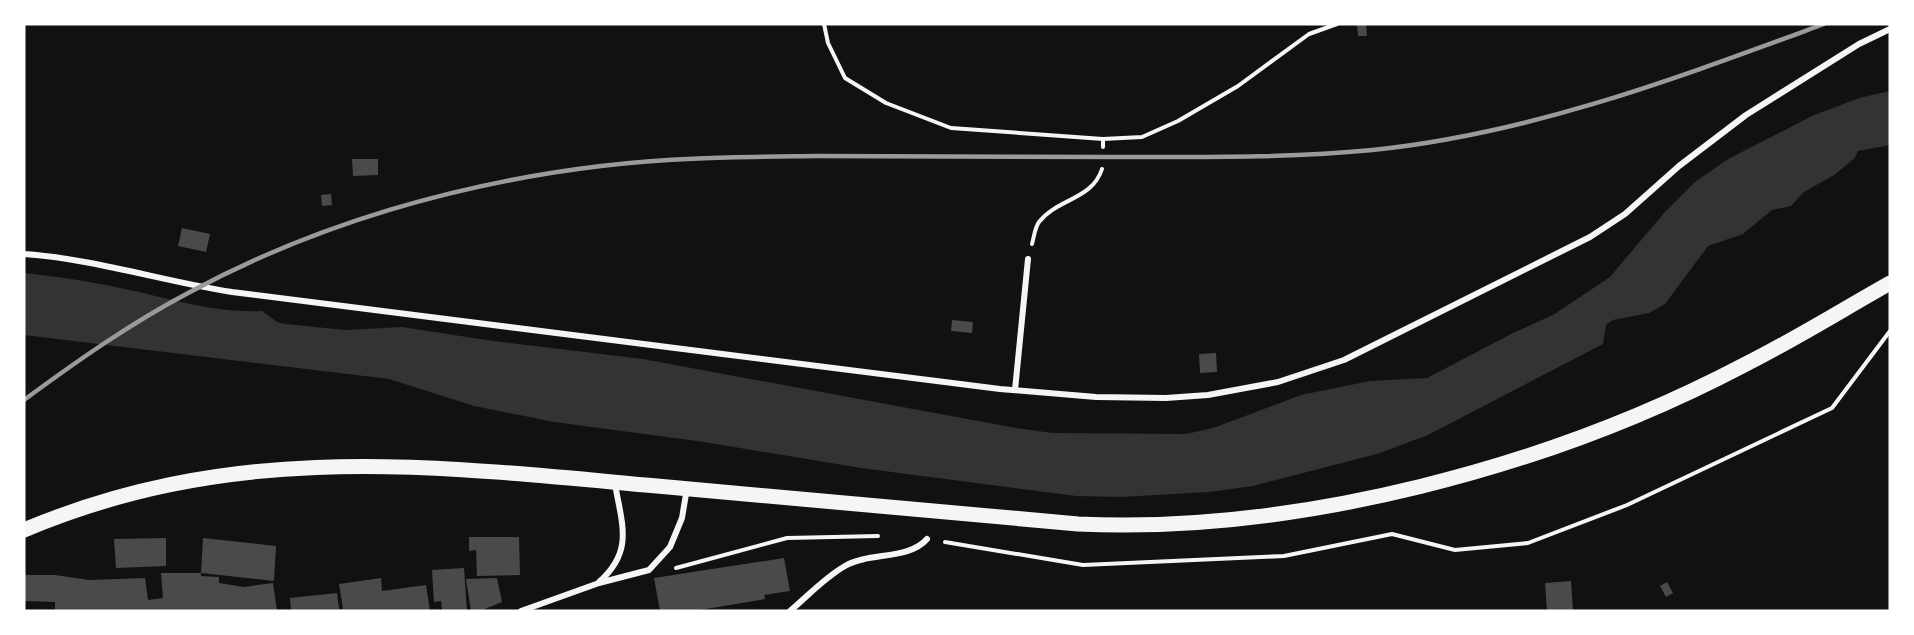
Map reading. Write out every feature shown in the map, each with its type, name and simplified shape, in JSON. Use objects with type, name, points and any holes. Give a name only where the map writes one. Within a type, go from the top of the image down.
[{"type":"main road","points":[[24,530],[84,508],[212,476],[298,466],[372,465],[447,468],[687,488],[918,511],[1122,526],[1248,516],[1381,496],[1509,461],[1631,417],[1744,366],[1890,283]]},
{"type":"street","points":[[24,254],[114,266],[208,288],[345,307],[1015,390],[1107,397],[1208,395],[1278,382],[1368,350],[1590,237],[1625,214],[1679,166],[1746,115],[1859,44],[1890,29]]},
{"type":"street","points":[[1015,390],[1028,259]]},
{"type":"street","points":[[599,583],[619,562],[622,549],[621,517],[615,482]]},
{"type":"street","points":[[521,611],[599,583],[641,573],[664,556],[677,532],[687,488]]},
{"type":"street","points":[[790,611],[817,586],[845,566],[880,555],[920,548],[927,539]]},
{"type":"path","points":[[824,24],[828,43],[845,78],[886,103],[951,128],[1103,139],[1142,137],[1178,121],[1238,86],[1309,34],[1337,24]]},
{"type":"path","points":[[1103,139],[1103,147]]},
{"type":"path","points":[[1028,259],[1038,223],[1059,205],[1085,194],[1098,179],[1102,169]]},
{"type":"shaded area","points":[[1890,91],[1890,145],[1858,151],[1855,158],[1834,175],[1804,192],[1791,206],[1772,210],[1743,234],[1708,246],[1665,304],[1649,313],[1613,320],[1606,325],[1603,344],[1428,435],[1377,454],[1253,486],[1209,492],[1121,497],[1076,496],[861,468],[704,442],[554,422],[474,406],[389,379],[24,335],[24,273],[104,285],[212,308],[262,311],[277,322],[285,324],[346,330],[402,327],[493,341],[643,359],[1052,433],[1186,434],[1213,428],[1301,395],[1370,381],[1427,378],[1553,315],[1610,277],[1664,213],[1695,182],[1728,159],[1812,116],[1859,98]]},
{"type":"building","points":[[1366,24],[1367,36],[1358,36],[1357,25]]},
{"type":"building","points":[[352,159],[378,159],[378,175],[353,176]]},
{"type":"building","points":[[331,194],[332,205],[322,206],[321,195]]},
{"type":"building","points":[[182,228],[210,234],[206,252],[178,246]]},
{"type":"building","points":[[952,320],[973,322],[972,333],[951,331]]},
{"type":"building","points":[[1216,353],[1217,372],[1200,373],[1199,354]]},
{"type":"building","points":[[469,537],[519,537],[520,575],[477,576],[476,550],[469,551]]},
{"type":"building","points":[[166,538],[166,566],[116,568],[114,539]]},
{"type":"building","points":[[203,538],[276,546],[274,581],[201,573]]},
{"type":"building","points":[[784,558],[790,591],[764,595],[765,599],[694,611],[660,611],[654,578]]},
{"type":"building","points":[[464,568],[467,611],[442,611],[441,601],[434,602],[432,570]]},
{"type":"building","points":[[161,573],[201,573],[201,576],[219,577],[219,583],[244,587],[273,583],[277,611],[55,611],[55,602],[24,601],[24,575],[55,575],[89,580],[145,578],[148,600],[163,598]]},
{"type":"building","points":[[381,578],[382,591],[426,585],[430,611],[291,611],[290,598],[337,593],[339,609],[343,609],[339,584]]},
{"type":"building","points":[[497,578],[502,602],[480,611],[471,611],[466,579]]},
{"type":"building","points":[[1571,581],[1573,611],[1547,611],[1545,583]]},
{"type":"building","points":[[1667,582],[1673,593],[1666,597],[1660,586]]},
{"type":"railway","points":[[24,400],[147,316],[238,268],[287,246],[389,210],[495,183],[601,166],[709,158],[1214,157],[1372,150],[1431,142],[1546,117],[1658,83],[1824,24]]}]
